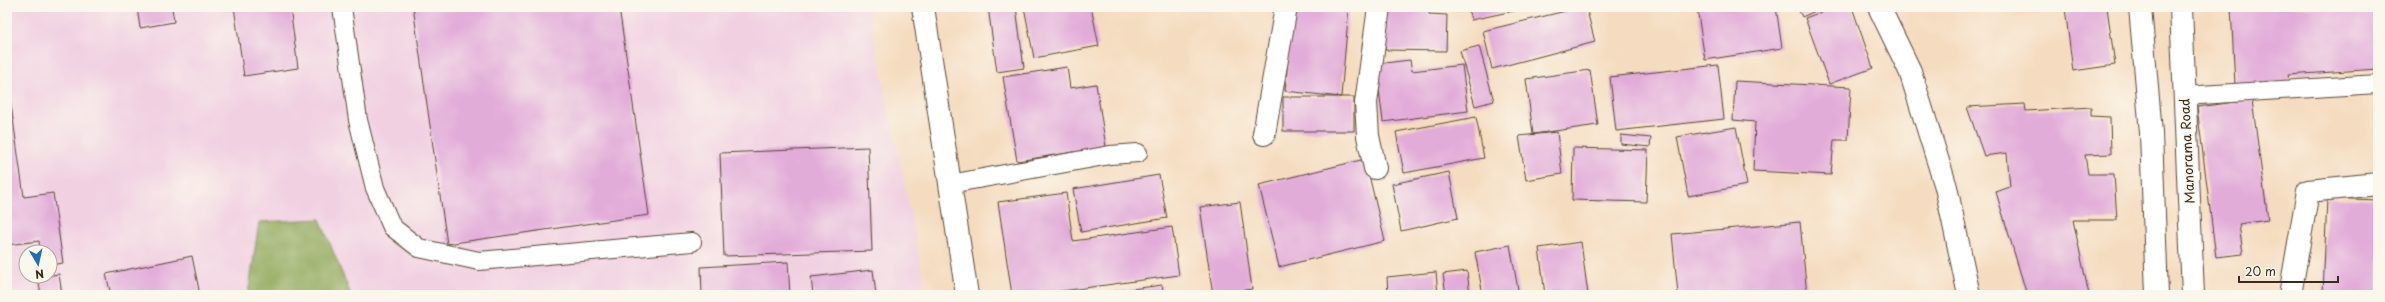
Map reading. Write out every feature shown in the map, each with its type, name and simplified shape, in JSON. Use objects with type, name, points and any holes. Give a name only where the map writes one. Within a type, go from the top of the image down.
[{"type":"street","points":[[923,7],[967,295]]},
{"type":"street","points":[[1264,134],[1286,7]]},
{"type":"street","points":[[1376,168],[1368,136],[1366,103],[1379,7]]},
{"type":"street","points":[[1878,7],[1912,78],[1946,187],[1969,295]]},
{"type":"street","points":[[2140,7],[2151,134],[2157,295]]},
{"type":"street","name":"Manorama Road","points":[[2181,7],[2193,295]]},
{"type":"street","points":[[2290,295],[2308,192],[2378,184]]},
{"type":"lane","points":[[342,7],[358,120],[375,188],[392,227],[419,248],[479,261],[692,242]]},
{"type":"lane","points":[[2184,96],[2378,84]]},
{"type":"lane","points":[[950,184],[1110,155],[1138,153]]},
{"type":"shaded area","points":[[7,7],[868,7],[927,295],[7,295]]},
{"type":"green space","points":[[320,219],[351,295],[248,295],[259,222]]},
{"type":"building","points":[[137,7],[172,7],[174,22],[140,28]]},
{"type":"building","points":[[234,7],[290,7],[298,68],[244,76]]},
{"type":"building","points":[[413,7],[619,7],[649,215],[447,244]]},
{"type":"building","points":[[988,7],[1016,7],[1024,68],[997,72]]},
{"type":"building","points":[[1024,7],[1091,7],[1099,46],[1034,58]]},
{"type":"building","points":[[1293,7],[1349,7],[1341,97],[1285,91]]},
{"type":"building","points":[[1386,7],[1429,7],[1429,14],[1447,15],[1446,51],[1385,50]]},
{"type":"building","points":[[1468,7],[1522,7],[1523,9],[1471,20]]},
{"type":"building","points":[[1586,7],[1595,42],[1492,69],[1483,31]]},
{"type":"building","points":[[1697,7],[1776,7],[1782,48],[1705,60]]},
{"type":"building","points":[[1797,7],[1824,7],[1802,17]]},
{"type":"building","points":[[1835,7],[1852,7],[1873,68],[1829,84],[1805,18]]},
{"type":"building","points":[[2107,7],[2115,65],[2073,71],[2065,8]]},
{"type":"building","points":[[2231,7],[2378,7],[2378,69],[2288,75],[2289,82],[2235,85]]},
{"type":"building","points":[[1479,46],[1494,101],[1475,106],[1460,51]]},
{"type":"building","points":[[1410,60],[1412,71],[1462,65],[1468,111],[1383,122],[1376,64]]},
{"type":"building","points":[[1718,65],[1724,119],[1616,131],[1610,77]]},
{"type":"building","points":[[1067,67],[1070,88],[1096,84],[1106,147],[1017,161],[1003,77]]},
{"type":"building","points":[[1590,70],[1598,125],[1533,134],[1526,79]]},
{"type":"building","points":[[1735,81],[1851,87],[1848,140],[1834,140],[1831,175],[1753,171],[1755,122],[1733,120]]},
{"type":"building","points":[[8,84],[24,197],[53,193],[63,263],[58,264],[58,244],[39,244],[39,241],[7,245]]},
{"type":"building","points":[[1283,97],[1354,97],[1354,131],[1283,131]]},
{"type":"building","points":[[2252,100],[2268,220],[2239,224],[2243,254],[2216,257],[2197,107]]},
{"type":"building","points":[[2025,104],[2026,111],[2091,107],[2091,116],[2110,117],[2111,154],[2085,155],[2088,174],[2114,174],[2117,220],[2073,220],[2089,295],[2027,295],[1996,192],[2010,187],[2007,153],[1984,156],[1967,107]]},
{"type":"building","points":[[1476,117],[1484,158],[1404,173],[1396,132]]},
{"type":"building","points":[[1736,127],[1747,185],[1688,196],[1677,137]]},
{"type":"building","points":[[1557,132],[1562,174],[1526,180],[1519,136]]},
{"type":"building","points":[[1621,135],[1651,138],[1650,147],[1621,144]]},
{"type":"building","points":[[868,147],[872,251],[724,256],[720,153]]},
{"type":"building","points":[[1573,148],[1648,150],[1646,202],[1572,200]]},
{"type":"building","points":[[1365,159],[1385,241],[1279,267],[1259,185]]},
{"type":"building","points":[[1449,172],[1458,218],[1401,231],[1392,184]]},
{"type":"building","points":[[1159,175],[1167,218],[1081,232],[1073,189]]},
{"type":"building","points":[[1066,193],[1073,241],[1172,227],[1179,275],[1033,295],[1012,295],[998,202]]},
{"type":"building","points":[[2327,198],[2378,200],[2378,295],[2323,295]]},
{"type":"building","points":[[1240,202],[1252,289],[1227,293],[1227,295],[1213,295],[1200,207]]},
{"type":"building","points":[[1800,222],[1807,295],[1678,294],[1672,234]]},
{"type":"building","points":[[1581,242],[1588,295],[1545,295],[1539,248]]},
{"type":"building","points":[[1510,245],[1519,295],[1483,295],[1475,252]]},
{"type":"building","points":[[192,256],[200,295],[111,295],[106,274]]},
{"type":"building","points":[[788,262],[790,295],[702,295],[701,267]]},
{"type":"building","points":[[873,270],[876,295],[813,295],[811,277]]},
{"type":"building","points":[[1467,271],[1470,295],[1446,295],[1443,274]]},
{"type":"building","points":[[1436,272],[1438,295],[1388,295],[1387,277]]},
{"type":"building","points":[[58,274],[62,295],[41,295],[39,284],[58,284]]},
{"type":"building","points":[[1162,285],[1164,295],[1095,295],[1095,294]]}]
